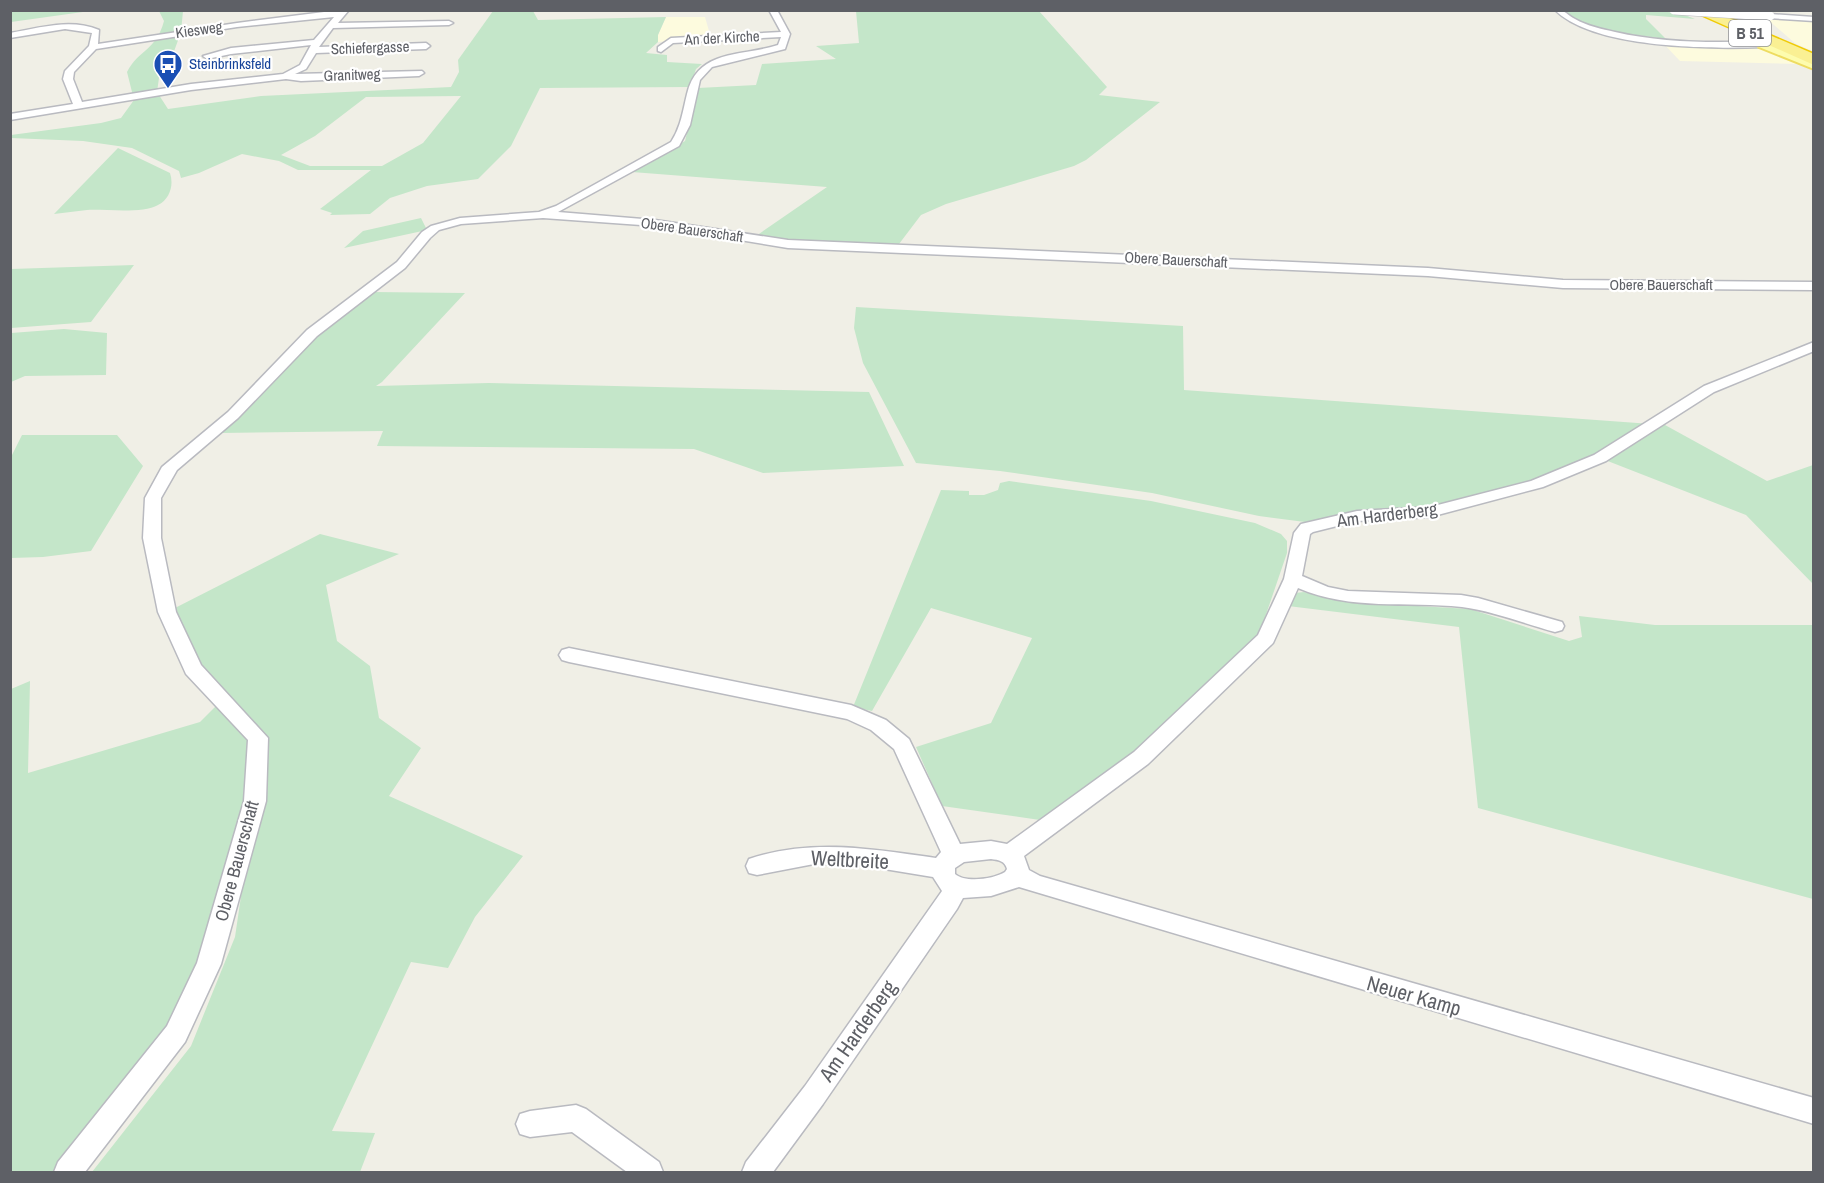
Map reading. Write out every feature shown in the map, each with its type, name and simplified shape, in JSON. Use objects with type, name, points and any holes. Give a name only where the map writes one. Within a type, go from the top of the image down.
[{"type":"highway","name":"B 51","points":[[1686,10],[1764,44]]},
{"type":"highway","name":"B 51","points":[[1697,10],[1810,60]]},
{"type":"highway","points":[[1733,10],[1771,40],[1810,60]]},
{"type":"main road","name":"B 51","points":[[1764,44],[1810,60]]},
{"type":"street","points":[[773,10],[786,34]]},
{"type":"street","points":[[1559,10],[1569,22],[1609,35],[1668,41],[1764,44]]},
{"type":"street","points":[[1674,10],[1814,19]]},
{"type":"street","points":[[10,117],[191,87],[285,75],[303,67],[316,46],[344,12]]},
{"type":"street","name":"Kiesweg","points":[[93,47],[214,28],[344,12]]},
{"type":"street","points":[[331,26],[449,23]]},
{"type":"street","points":[[10,36],[80,27],[96,32],[93,47],[70,71],[68,79],[79,106]]},
{"type":"street","name":"An der Kirche","points":[[661,50],[671,41],[786,34]]},
{"type":"street","name":"Obere Bauerschaft","points":[[540,215],[579,197],[675,144],[682,136],[696,77],[707,66],[782,46],[786,34]]},
{"type":"street","name":"Schiefergasse","points":[[207,56],[231,51],[316,46],[426,46]]},
{"type":"street","name":"Granitweg","points":[[285,75],[301,78],[419,73]]},
{"type":"street","name":"Obere Bauerschaft","points":[[68,1173],[177,1034],[209,964],[255,801],[258,738],[193,669],[167,612],[152,538],[153,498],[170,467],[233,415],[312,333],[401,265],[426,235],[435,228],[460,221],[540,215],[655,223],[788,244],[1428,272],[1563,284],[1814,286]]},
{"type":"street","name":"Am Harderberg","points":[[951,871],[970,889],[1008,883],[1013,864],[1141,758],[1266,638],[1293,579],[1302,533],[1306,528],[1357,516],[1430,512],[1537,484],[1600,458],[1709,389],[1814,346]]},
{"type":"street","points":[[1293,579],[1334,595],[1470,602],[1555,626]]},
{"type":"street","points":[[569,655],[851,712],[870,719],[889,730],[902,744],[951,871]]},
{"type":"street","name":"Neuer Kamp","points":[[951,871],[991,850],[1004,851],[1013,864],[1035,884],[1814,1111]]},
{"type":"street","name":"Weltbreite","points":[[757,866],[814,855],[860,856],[951,871]]},
{"type":"street","name":"Am Harderberg","points":[[756,1173],[814,1095],[949,902],[951,871]]},
{"type":"street","points":[[531,1124],[576,1118],[649,1173]]},
{"type":"shaded area","points":[[666,17],[705,17],[711,38],[658,42],[658,35]]},
{"type":"shaded area","points":[[1766,18],[1813,20],[1813,51],[1796,44]]},
{"type":"shaded area","points":[[1662,42],[1756,47],[1798,64],[1680,61]]},
{"type":"green space","points":[[11,10],[90,10],[90,11],[11,22]]},
{"type":"green space","points":[[1642,10],[1680,13],[1695,19],[1646,15],[1646,19],[1666,39],[1592,29],[1568,16],[1566,11]]},
{"type":"green space","points":[[159,11],[183,11],[181,32],[172,57],[159,78],[157,92],[168,109],[261,96],[451,87],[459,72],[458,60],[493,11],[533,11],[538,20],[666,17],[658,35],[658,42],[646,53],[667,55],[667,62],[702,64],[696,69],[690,87],[540,88],[511,146],[478,179],[427,186],[390,198],[370,214],[330,215],[332,213],[320,209],[371,170],[298,170],[279,161],[242,154],[199,173],[181,178],[179,171],[132,148],[83,141],[11,138],[11,135],[101,123],[121,118],[134,100],[127,72],[157,38],[164,21]],"holes":[[[461,96],[423,143],[382,166],[310,166],[281,155],[315,136],[366,97]]]},
{"type":"green space","points":[[856,11],[1039,11],[1107,87],[1099,95],[1160,102],[1086,160],[1074,166],[946,204],[921,215],[899,244],[894,246],[804,243],[756,236],[827,187],[632,172],[685,141],[698,88],[756,85],[762,64],[836,59],[816,46],[859,43]]},
{"type":"green space","points":[[118,148],[170,173],[171,187],[166,199],[151,208],[87,210],[54,214]]},
{"type":"green space","points":[[421,218],[427,230],[344,248],[363,231]]},
{"type":"green space","points":[[134,265],[91,322],[11,328],[11,269]]},
{"type":"green space","points":[[373,292],[465,293],[376,386],[489,383],[869,392],[904,466],[763,473],[694,449],[377,446],[383,431],[220,433],[320,330]]},
{"type":"green space","points":[[856,307],[1183,326],[1184,390],[1665,425],[1767,481],[1813,465],[1813,584],[1746,515],[1600,458],[1537,484],[1430,512],[1332,522],[1305,522],[1259,516],[1152,493],[1000,471],[916,463],[863,363],[854,328]]},
{"type":"green space","points":[[64,329],[107,333],[106,375],[25,376],[11,382],[11,333]]},
{"type":"green space","points":[[22,435],[117,435],[143,466],[91,551],[11,558],[11,457]]},
{"type":"green space","points":[[1009,481],[1151,501],[1255,523],[1281,534],[1287,541],[1287,553],[1259,635],[1133,754],[1040,820],[942,806],[916,747],[991,723],[1032,638],[931,608],[872,711],[853,707],[941,490],[969,491],[969,495],[984,495],[998,490],[1000,483]]},
{"type":"green space","points":[[320,534],[399,554],[326,585],[337,641],[370,666],[379,718],[421,748],[389,796],[523,856],[475,917],[448,968],[411,962],[332,1131],[375,1133],[360,1172],[92,1172],[191,1046],[235,937],[254,808],[176,1034],[55,1172],[11,1172],[11,689],[30,681],[28,773],[200,722],[222,700],[193,669],[173,609]]},
{"type":"green space","points":[[1304,592],[1347,602],[1470,609],[1569,641],[1582,637],[1579,616],[1655,625],[1813,625],[1813,899],[1478,808],[1459,627],[1288,606],[1295,593]]},
{"type":"place","name":"Steinbrinksfeld","points":[[168,90]]}]
